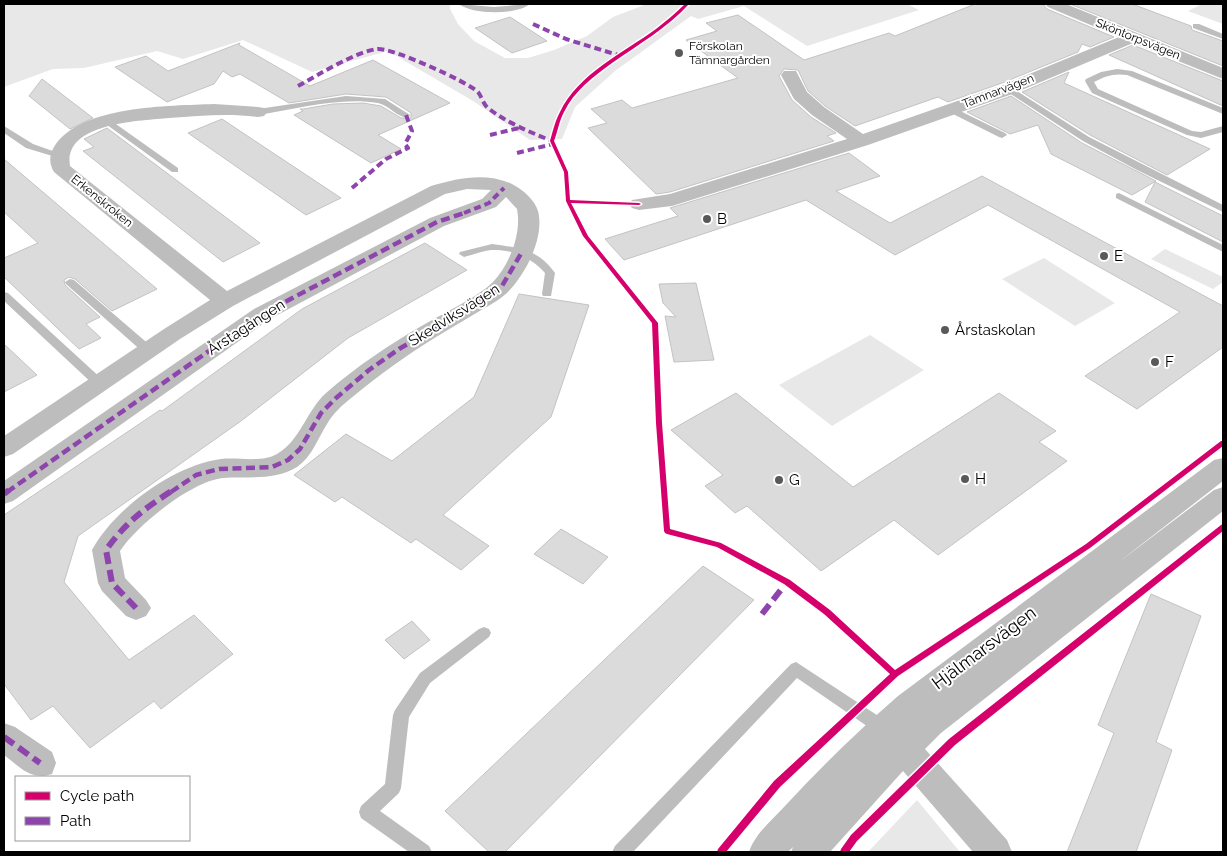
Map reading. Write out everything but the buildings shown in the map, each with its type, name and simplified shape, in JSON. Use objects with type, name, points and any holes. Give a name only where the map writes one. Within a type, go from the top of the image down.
[{"type":"street","name":"Sköntorpsvägen","points":[[1053,4],[1223,74]]},
{"type":"street","name":"Tämnarvägen","points":[[638,204],[672,200],[861,141],[1009,89],[1132,37]]},
{"type":"street","points":[[790,74],[800,95],[818,111],[861,141]]},
{"type":"street","points":[[60,155],[65,145],[80,131],[106,120],[140,115],[234,108],[258,112]]},
{"type":"street","name":"Erkenskroken","points":[[60,155],[61,168],[225,301]]},
{"type":"street","name":"Skedviksvägen","points":[[4,448],[148,350],[225,301],[438,190],[466,183],[485,183],[504,188],[523,202],[528,212],[527,236],[522,252],[502,286],[455,317],[399,349],[369,370],[321,413],[300,449],[288,460],[272,467],[219,469],[196,475],[144,509],[121,529],[106,550],[112,582],[136,608]]},
{"type":"street","name":"Årstagången","points":[[4,494],[262,314],[437,222],[489,203],[504,188]]},
{"type":"street","name":"Hjälmarsvägen","points":[[808,852],[832,823],[893,738],[909,706],[1223,467]]},
{"type":"street","name":"Hjälmarsvägen","points":[[766,852],[812,800],[893,738],[930,723],[1223,497]]},
{"type":"street","points":[[4,737],[40,763]]},
{"type":"street","points":[[893,738],[995,852]]},
{"type":"lane","points":[[463,4],[474,9],[499,6],[520,8],[526,4]]},
{"type":"lane","points":[[1196,26],[1223,37]]},
{"type":"lane","points":[[1223,111],[1129,72],[1108,71],[1089,81],[1095,91],[1190,133],[1201,135],[1223,129]]},
{"type":"lane","points":[[1009,89],[1036,109],[1095,146],[1223,209]]},
{"type":"lane","points":[[258,112],[346,99],[382,101],[406,115]]},
{"type":"lane","points":[[950,109],[1002,135]]},
{"type":"lane","points":[[106,120],[175,170]]},
{"type":"lane","points":[[4,129],[20,143],[38,150],[60,155]]},
{"type":"lane","points":[[1119,196],[1223,249]]},
{"type":"lane","points":[[464,254],[492,247],[522,252],[539,260],[550,273],[547,294]]},
{"type":"lane","points":[[70,282],[148,350]]},
{"type":"lane","points":[[4,295],[99,383]]},
{"type":"lane","points":[[423,852],[367,812],[393,788],[401,715],[425,678],[484,633]]},
{"type":"lane","points":[[621,852],[796,669],[893,738]]},
{"type":"shaded area","points":[[4,4],[450,4],[450,9],[458,24],[474,41],[505,58],[528,58],[554,50],[587,36],[613,17],[647,4],[907,4],[919,10],[807,46],[744,6],[698,19],[691,16],[615,71],[575,107],[562,139],[530,140],[473,101],[388,51],[312,72],[243,40],[183,59],[157,51],[84,68],[53,69],[4,87]]},
{"type":"shaded area","points":[[1202,4],[1223,4],[1223,24],[1188,11]]},
{"type":"shaded area","points":[[1165,249],[1223,277],[1223,282],[1213,289],[1151,259]]},
{"type":"shaded area","points":[[1044,258],[1115,303],[1075,326],[1002,279]]},
{"type":"shaded area","points":[[870,335],[924,370],[832,426],[779,385]]},
{"type":"shaded area","points":[[917,800],[960,852],[868,852]]},
{"type":"marked path","points":[[533,24],[566,39],[621,56]]},
{"type":"marked path","points":[[298,86],[342,62],[376,49],[387,49],[408,56],[477,91],[487,107],[519,128],[552,141]]},
{"type":"marked path","points":[[352,188],[386,159],[408,148],[405,144],[412,131],[406,115]]},
{"type":"marked path","points":[[490,135],[519,128]]},
{"type":"marked path","points":[[517,153],[553,144]]},
{"type":"marked path","points":[[4,494],[262,314],[437,222],[489,203],[504,188]]},
{"type":"marked path","points":[[136,608],[112,583],[106,550],[121,529],[144,509],[196,475],[219,469],[272,467],[288,460],[300,449],[321,413],[336,398],[369,370],[399,349],[455,317],[502,286],[522,252]]},
{"type":"marked path","points":[[762,614],[787,582]]},
{"type":"marked path","points":[[4,737],[40,763]]},
{"type":"cycle path","points":[[687,4],[656,30],[586,81],[572,96],[562,111],[552,141],[566,172],[568,201],[586,236],[655,323],[659,423],[667,531],[719,545],[787,582],[827,612],[895,674]]},
{"type":"cycle path","points":[[568,201],[639,204]]},
{"type":"cycle path","points":[[721,852],[777,784],[895,674],[1088,546],[1223,443]]},
{"type":"cycle path","points":[[844,852],[854,838],[952,742],[1223,527]]},
{"type":"place","name":"Förskolan Tämnargården","points":[[679,53]]},
{"type":"place","name":"B","points":[[707,219]]},
{"type":"place","name":"E","points":[[1104,256]]},
{"type":"place","name":"Årstaskolan","points":[[945,330]]},
{"type":"place","name":"F","points":[[1155,362]]},
{"type":"place","name":"H","points":[[965,479]]},
{"type":"place","name":"G","points":[[779,480]]}]
